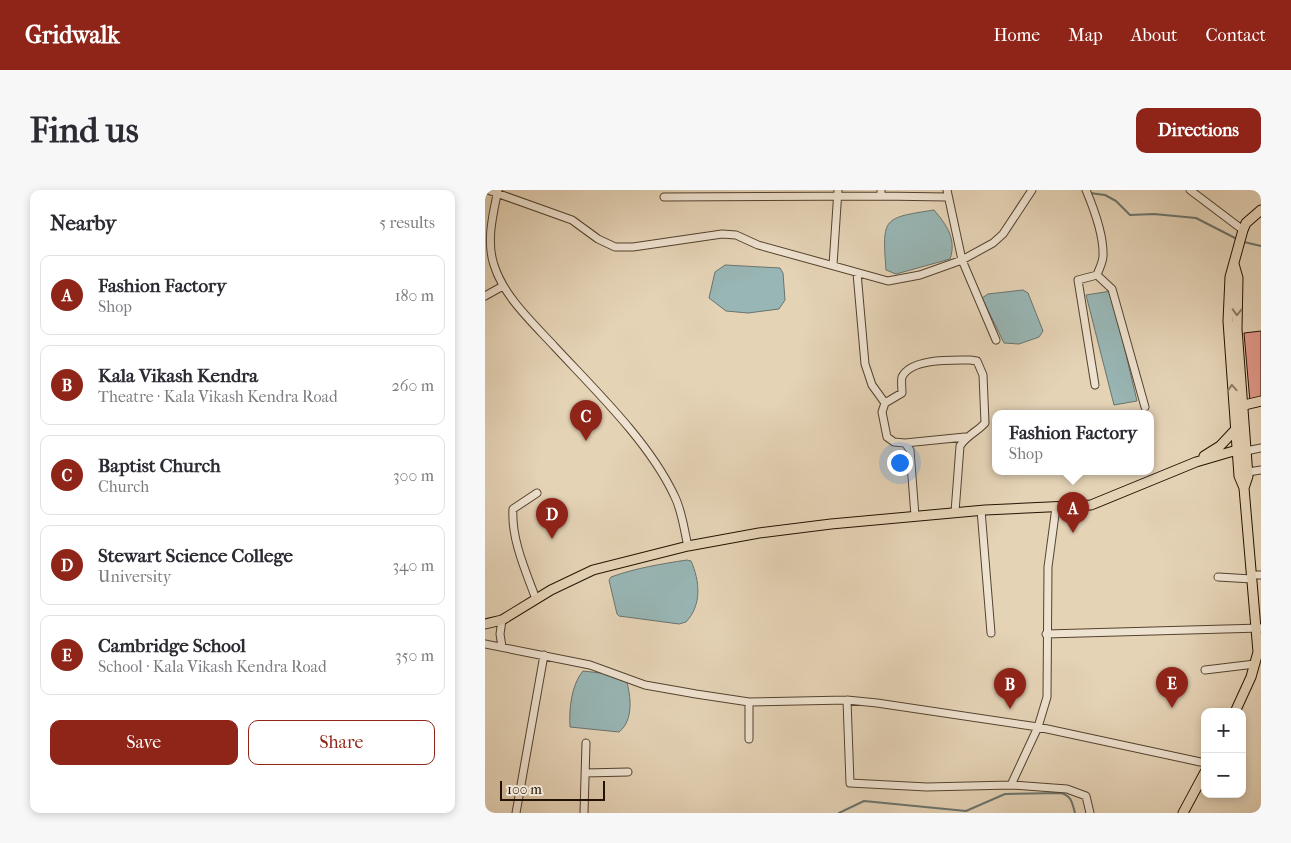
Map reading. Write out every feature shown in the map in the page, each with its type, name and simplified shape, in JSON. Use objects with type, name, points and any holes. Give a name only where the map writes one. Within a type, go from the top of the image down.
[{"type":"main road","points":[[1237,708],[1255,664],[1258,652],[1259,629],[1255,576],[1244,488],[1239,476],[1242,450],[1227,321],[1230,277],[1241,237],[1246,223],[1261,210]]},
{"type":"main road","points":[[1238,406],[1261,402]]},
{"type":"main road","points":[[1238,406],[1235,430],[1247,472],[1244,488]]},
{"type":"main road","points":[[1196,462],[1220,446],[1235,430]]},
{"type":"main road","points":[[485,624],[502,620],[536,599],[593,570],[688,546],[759,533],[955,512],[1091,506],[1196,462],[1242,450]]},
{"type":"main road","points":[[1183,813],[1201,779]]},
{"type":"street","points":[[487,190],[498,191],[572,220],[598,240],[615,247],[633,247],[722,234],[736,235],[758,246],[888,280],[920,275],[962,260],[993,244],[1003,234],[1032,190]]},
{"type":"street","points":[[1086,190],[1094,210],[1102,242],[1103,257],[1097,275]]},
{"type":"street","points":[[1190,190],[1241,237]]},
{"type":"street","points":[[498,191],[490,246],[494,265],[503,286],[528,317],[622,420],[657,465],[675,497],[688,546]]},
{"type":"street","points":[[664,197],[794,193],[947,193],[962,260],[996,340]]},
{"type":"street","points":[[833,265],[837,193]]},
{"type":"street","points":[[857,273],[865,364],[872,385],[885,403]]},
{"type":"street","points":[[1095,385],[1077,280],[1097,275]]},
{"type":"street","points":[[1097,275],[1112,289],[1145,407]]},
{"type":"street","points":[[485,296],[503,286]]},
{"type":"street","points":[[977,361],[983,375],[985,423],[965,437],[905,443],[895,442],[887,437],[882,412],[885,403],[902,393],[902,378],[907,370],[923,362],[977,361]]},
{"type":"street","points":[[955,512],[960,446],[965,437]]},
{"type":"street","points":[[905,443],[909,450],[915,516]]},
{"type":"street","points":[[1242,450],[1261,448]]},
{"type":"street","points":[[1247,472],[1261,470]]},
{"type":"street","points":[[536,599],[523,562],[513,509],[537,493]]},
{"type":"street","points":[[1011,785],[1038,727],[1047,697],[1048,566],[1056,507]]},
{"type":"street","points":[[981,510],[991,633]]},
{"type":"street","points":[[1218,577],[1255,576]]},
{"type":"street","points":[[502,620],[500,634],[502,647]]},
{"type":"street","points":[[1046,634],[1259,629]]},
{"type":"street","points":[[485,644],[589,665],[645,685],[749,702],[847,700],[1038,727],[1201,762]]},
{"type":"street","points":[[516,813],[544,655]]},
{"type":"street","points":[[1205,670],[1255,664]]},
{"type":"street","points":[[847,700],[849,783],[927,787],[1011,785],[1067,789],[1086,796],[1090,813]]},
{"type":"street","points":[[749,702],[749,740]]},
{"type":"street","points":[[584,813],[586,743]]},
{"type":"street","points":[[585,774],[628,772]]},
{"type":"water","points":[[934,210],[943,221],[951,238],[952,252],[950,259],[896,274],[886,270],[885,239],[889,223],[904,215]]},
{"type":"water","points":[[725,265],[780,268],[783,273],[785,300],[779,309],[748,313],[726,311],[709,298],[715,272]]},
{"type":"water","points":[[1023,290],[1028,293],[1043,331],[1039,337],[1019,344],[1004,343],[982,298],[988,294]]},
{"type":"water","points":[[1111,291],[1137,401],[1114,405],[1086,295]]},
{"type":"water","points":[[687,560],[691,561],[694,569],[698,593],[695,608],[686,622],[679,624],[619,616],[617,614],[609,580],[611,577],[639,569]]},
{"type":"water","points":[[583,671],[618,675],[626,679],[630,707],[627,721],[619,732],[570,727],[573,690]]},
{"type":"building","points":[[1261,331],[1261,400],[1250,402],[1244,333]]},
{"type":"waterway","points":[[1090,193],[1105,195],[1116,201],[1130,215],[1154,214],[1196,218],[1237,239]]},
{"type":"waterway","points":[[1244,242],[1261,246]]},
{"type":"waterway","points":[[839,813],[864,801],[966,811],[1005,794],[1061,793],[1069,798],[1075,813]]},
{"type":"place","name":"Baptist Church","points":[[586,441]]},
{"type":"place","name":"Fashion Factory","points":[[1073,533]]},
{"type":"place","name":"Stewart Science College","points":[[552,539]]},
{"type":"place","name":"Cambridge School","points":[[1172,708]]},
{"type":"place","name":"Kala Vikash Kendra","points":[[1010,709]]}]
